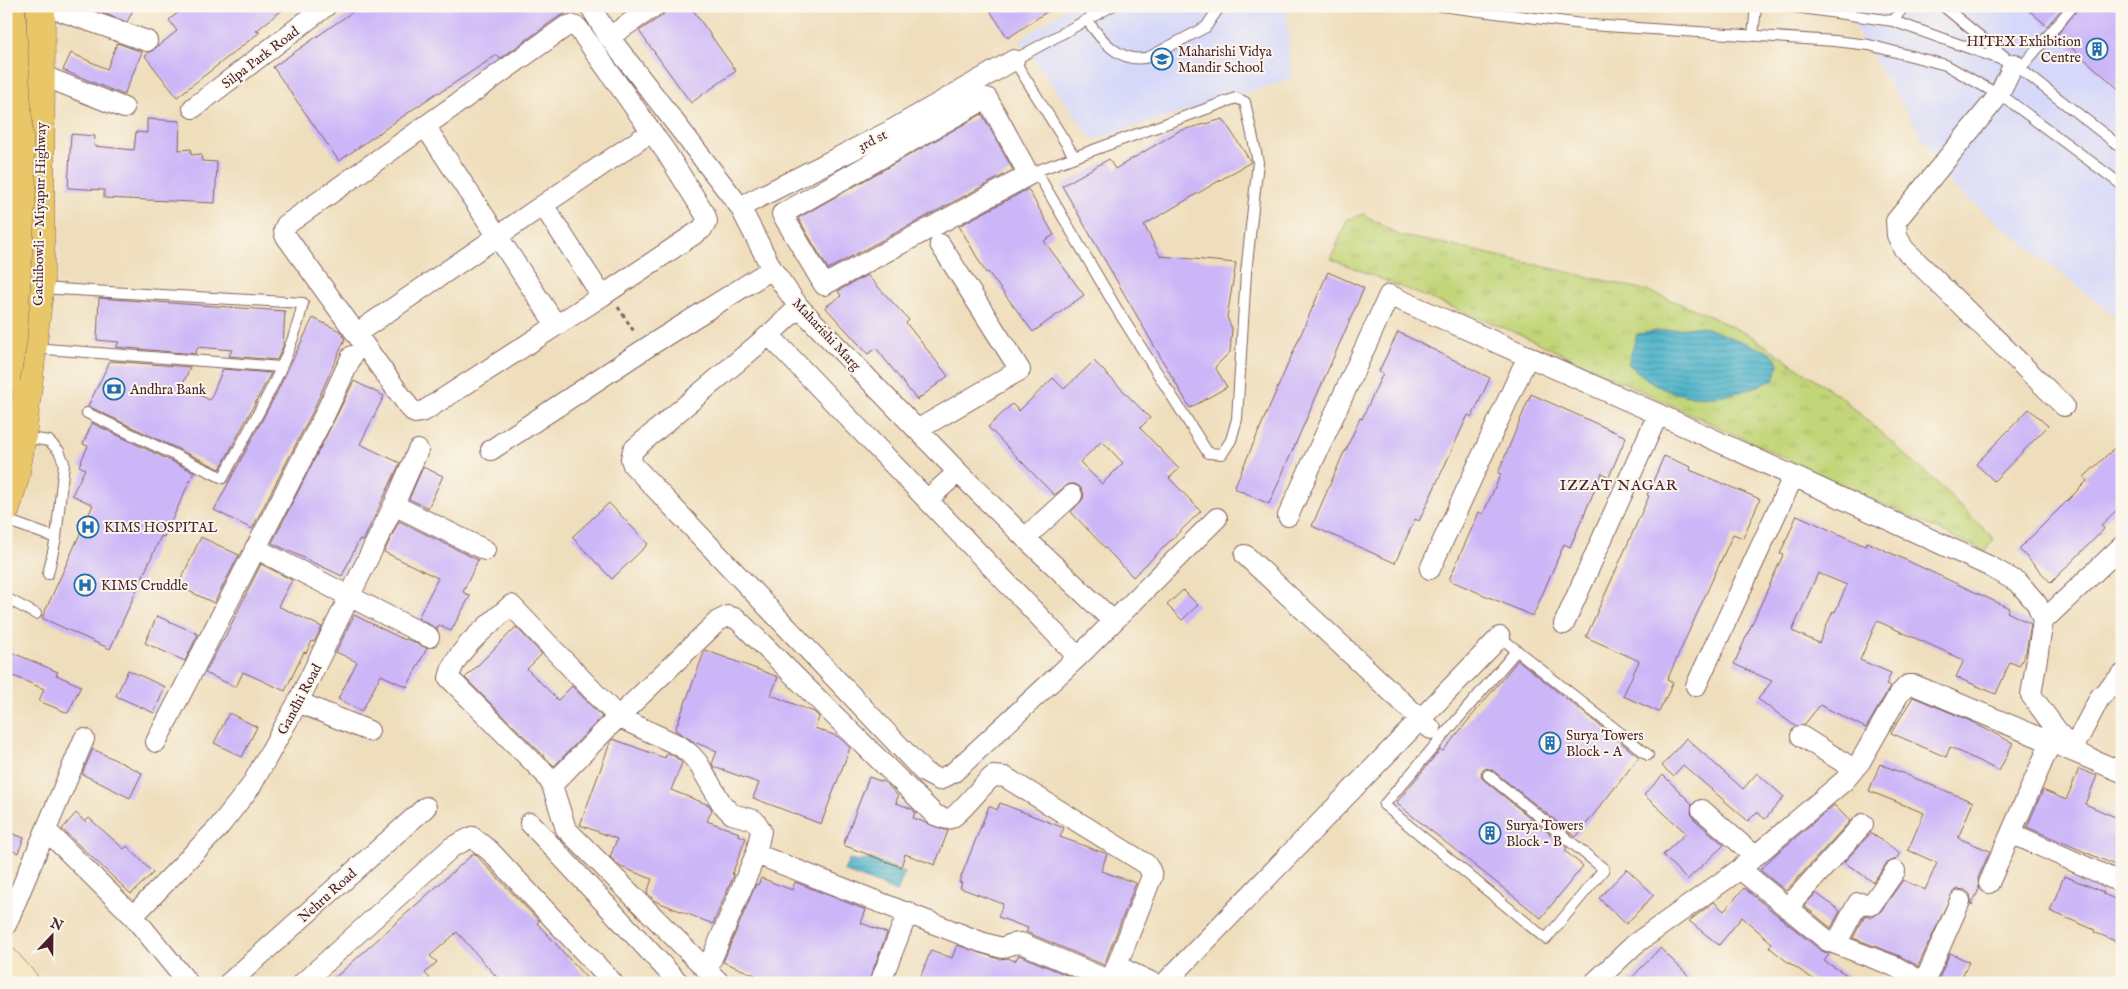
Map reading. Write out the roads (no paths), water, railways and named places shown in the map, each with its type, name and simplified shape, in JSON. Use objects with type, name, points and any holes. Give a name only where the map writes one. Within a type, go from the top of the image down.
[{"type":"main road","points":[[6,378],[13,339],[22,187],[11,6]]},
{"type":"main road","name":"Gachibowli - Miyapur Highway","points":[[6,509],[15,477],[22,437],[40,288],[41,6]]},
{"type":"main road","points":[[6,57],[41,70]]},
{"type":"street","points":[[47,6],[147,41]]},
{"type":"street","name":"Silpa Park Road","points":[[193,108],[326,6]]},
{"type":"street","name":"Maharishi Marg","points":[[590,6],[609,37],[740,207],[772,269],[799,307],[958,472],[1113,621]]},
{"type":"street","points":[[609,37],[655,6]]},
{"type":"street","points":[[565,27],[578,28],[666,152],[705,214],[706,221],[702,229],[605,294],[424,412],[415,413],[285,235],[284,230],[286,224],[426,126],[565,27]]},
{"type":"street","name":"3rd st","points":[[740,207],[889,142],[1007,63]]},
{"type":"street","points":[[2017,66],[1999,95],[1896,221],[1897,235],[1903,248],[2064,406]]},
{"type":"street","points":[[41,70],[124,108]]},
{"type":"street","points":[[988,98],[1028,175],[824,285],[782,214],[889,142],[988,98]]},
{"type":"street","points":[[357,333],[543,205],[646,125],[660,104]]},
{"type":"street","points":[[426,126],[556,325]]},
{"type":"street","points":[[666,152],[685,136]]},
{"type":"street","points":[[543,205],[605,294]]},
{"type":"street","points":[[917,430],[1020,370],[940,244]]},
{"type":"street","points":[[491,450],[646,348],[772,269]]},
{"type":"street","points":[[1288,516],[1390,295],[1658,414],[1989,566],[2019,583],[2037,604],[2043,621],[2031,695],[2072,751]]},
{"type":"street","points":[[799,307],[769,335],[633,450],[631,459],[633,465],[924,772],[939,780],[954,772],[1078,657],[1217,518]]},
{"type":"street","points":[[769,335],[1078,657]]},
{"type":"street","points":[[156,742],[352,356]]},
{"type":"street","points":[[1430,569],[1528,356]]},
{"type":"street","points":[[1564,624],[1658,414]]},
{"type":"street","name":"Gandhi Road","points":[[133,916],[218,828],[251,786],[298,702],[394,505],[418,450]]},
{"type":"street","points":[[927,500],[958,472]]},
{"type":"street","points":[[1696,686],[1793,477]]},
{"type":"street","points":[[1025,538],[1072,495]]},
{"type":"street","points":[[394,505],[485,550]]},
{"type":"street","points":[[2043,621],[2122,546]]},
{"type":"street","points":[[255,548],[429,637]]},
{"type":"street","points":[[1245,555],[1425,724]]},
{"type":"street","points":[[511,605],[618,717],[680,746],[698,763],[722,804],[732,814],[754,820],[758,825],[761,831],[756,854],[714,976],[566,829],[552,785],[545,774],[449,678],[456,657],[511,605]]},
{"type":"street","points":[[552,785],[618,717],[718,621],[728,616],[737,619],[936,815],[945,819],[953,817],[984,783],[993,776],[1005,777],[1146,864],[1152,876],[1113,978]]},
{"type":"street","points":[[1165,983],[1425,724],[1500,636]]},
{"type":"street","points":[[2072,751],[2100,697],[2122,676]]},
{"type":"street","points":[[1594,983],[1635,944],[1747,863],[1845,780],[1854,769],[1900,694],[1908,685],[1914,685],[2122,772]]},
{"type":"street","points":[[298,702],[369,730]]},
{"type":"street","points":[[1801,736],[1854,769]]},
{"type":"street","points":[[6,925],[84,740]]},
{"type":"street","points":[[1990,883],[2051,742]]},
{"type":"street","name":"Nehru Road","points":[[229,983],[426,807]]},
{"type":"street","points":[[1702,810],[1787,908],[1828,941],[1894,966],[1924,983],[1960,901]]},
{"type":"street","points":[[530,823],[678,983]]},
{"type":"street","points":[[1787,908],[1863,824]]},
{"type":"street","points":[[46,830],[133,916],[188,983]]},
{"type":"street","points":[[2011,833],[2122,883]]},
{"type":"street","points":[[303,983],[452,847],[472,837],[490,851],[613,983]]},
{"type":"street","points":[[756,854],[1002,948],[1021,943],[1113,978],[1153,983]]},
{"type":"street","points":[[1836,944],[1858,903],[1872,904],[1895,871]]},
{"type":"street","points":[[880,983],[908,912]]},
{"type":"street","points":[[6,961],[25,983]]},
{"type":"lane","points":[[1074,156],[1007,63],[1112,6]]},
{"type":"lane","points":[[1087,20],[1103,42],[1117,52],[1139,60],[1206,27],[1220,6]]},
{"type":"lane","points":[[1441,6],[1590,25],[1868,45],[1900,52],[1946,65],[2015,104],[2122,185]]},
{"type":"lane","points":[[1752,36],[1756,6]]},
{"type":"lane","points":[[1788,6],[1893,21],[2017,66]]},
{"type":"lane","points":[[1893,21],[1904,6]]},
{"type":"lane","points":[[1943,6],[1980,39],[2122,148]]},
{"type":"lane","points":[[2017,66],[2073,6]]},
{"type":"lane","points":[[1236,98],[1244,102],[1258,162],[1246,273],[1237,419],[1231,440],[1222,454],[1208,453],[1118,311],[1036,171],[1074,156],[1151,131],[1236,98]]},
{"type":"lane","points":[[40,288],[303,303],[299,322],[281,367],[223,478],[87,413]]},
{"type":"lane","points":[[32,348],[281,367]]},
{"type":"lane","points":[[22,437],[49,441],[59,451],[64,463],[56,538],[48,574]]},
{"type":"lane","points":[[6,520],[56,538]]},
{"type":"lane","points":[[6,598],[36,614]]},
{"type":"lane","points":[[1500,636],[1648,755]]},
{"type":"lane","points":[[1488,776],[1604,869],[1546,939],[1384,805],[1517,650]]},
{"type":"water","points":[[1701,326],[1772,353],[1778,363],[1775,379],[1736,393],[1707,397],[1693,396],[1661,388],[1628,364],[1637,334]]},
{"type":"water","points":[[849,859],[856,862],[871,859],[905,872],[897,892],[844,871]]},
{"type":"place","name":"HITEX Exhibition Centre","points":[[2097,49]]},
{"type":"place","name":"Maharishi Vidya Mandir School","points":[[1162,59]]},
{"type":"place","name":"Andhra Bank","points":[[114,389]]},
{"type":"place","name":"KIMS HOSPITAL","points":[[88,527]]},
{"type":"place","name":"KIMS Cruddle","points":[[85,585]]},
{"type":"place","name":"Surya Towers Block - A","points":[[1550,743]]},
{"type":"place","name":"Surya Towers Block - B","points":[[1490,833]]},
{"type":"district","name":"IZZAT NAGAR","points":[[1619,485]]}]
